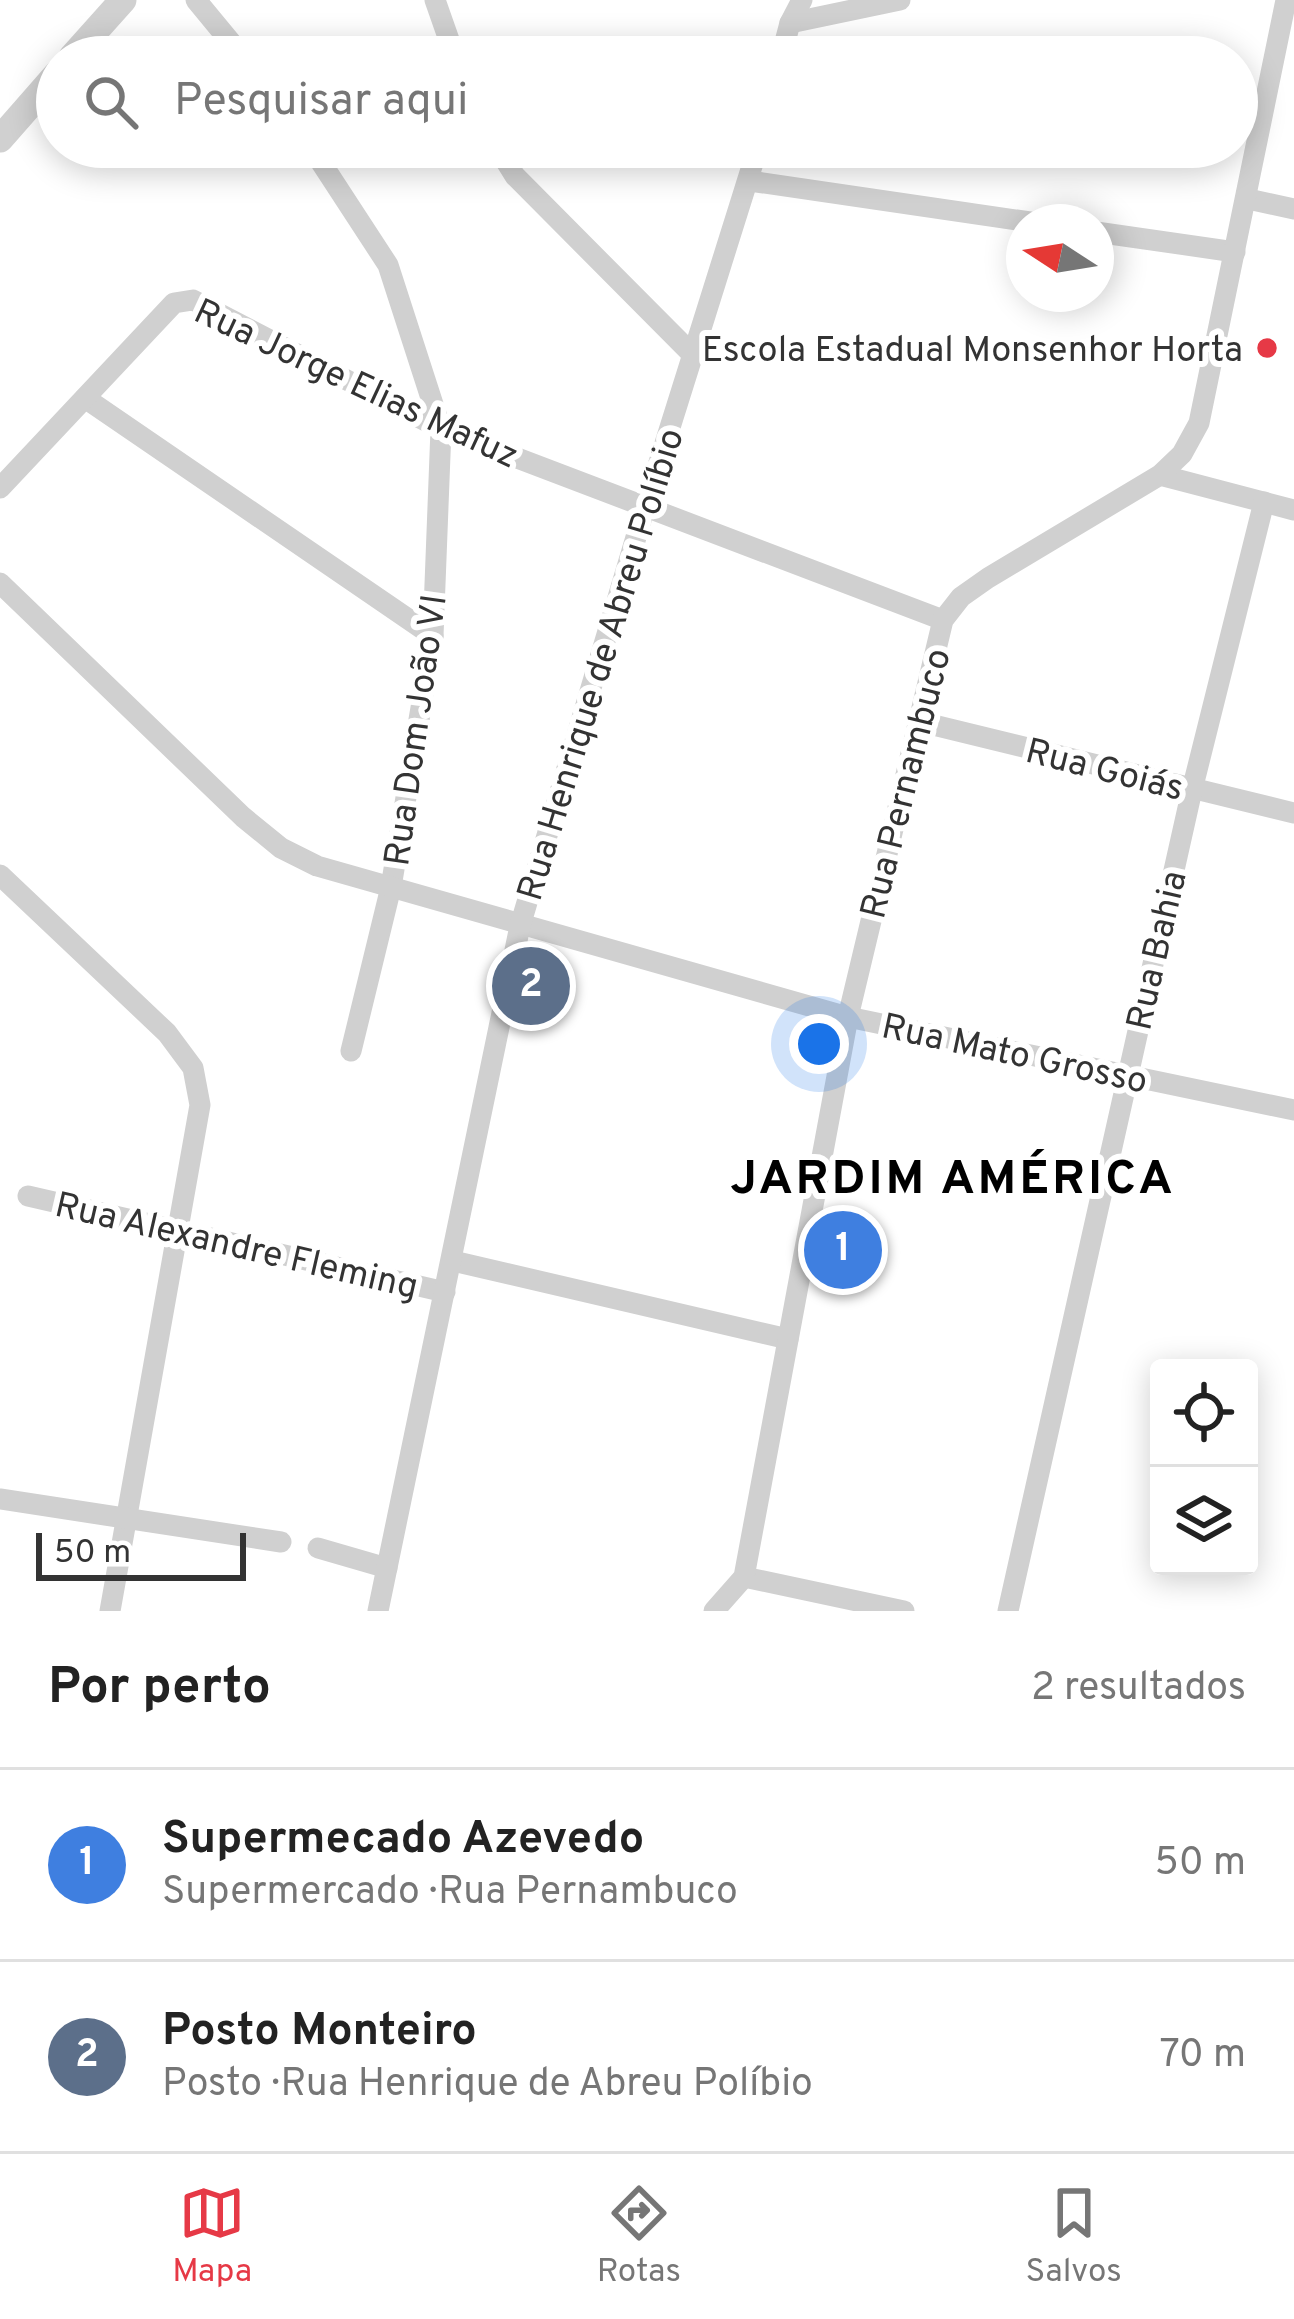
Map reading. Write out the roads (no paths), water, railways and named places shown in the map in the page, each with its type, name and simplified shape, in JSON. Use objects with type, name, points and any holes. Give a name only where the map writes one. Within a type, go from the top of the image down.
[{"type":"street","points":[[91,36],[123,0]]},
{"type":"street","points":[[196,0],[226,36]]},
{"type":"street","points":[[787,36],[802,0]]},
{"type":"street","points":[[790,23],[900,0]]},
{"type":"street","name":"Rua Pernambuco","points":[[1258,106],[1286,0]]},
{"type":"street","points":[[439,2],[448,36]]},
{"type":"street","points":[[0,139],[36,98]]},
{"type":"street","name":"Rua Dom João VI","points":[[325,168],[388,265],[441,429],[433,636],[391,887],[351,1052]]},
{"type":"street","points":[[509,168],[693,355]]},
{"type":"street","name":"Rua Henrique de Abreu Políbio","points":[[378,1611],[520,926],[645,507],[753,168]]},
{"type":"street","name":"Rua Pernambuco","points":[[744,1576],[848,1017],[943,620],[961,597],[988,578],[1160,476],[1183,454],[1199,423],[1247,199],[1246,168]]},
{"type":"street","points":[[750,181],[1006,218]]},
{"type":"street","points":[[1247,199],[1294,209]]},
{"type":"street","points":[[1114,235],[1235,252]]},
{"type":"street","name":"Rua Jorge Elias Mafuz","points":[[86,398],[174,302],[201,302],[441,429],[943,620]]},
{"type":"street","points":[[0,488],[86,398],[433,636]]},
{"type":"street","points":[[1160,476],[1294,510]]},
{"type":"street","name":"Rua Bahia","points":[[1008,1611],[1192,790],[1264,502]]},
{"type":"street","name":"Rua Mato Grosso","points":[[0,583],[243,817],[281,848],[317,866],[848,1017],[1294,1110]]},
{"type":"street","name":"Rua Goiás","points":[[916,722],[1294,813]]},
{"type":"street","points":[[0,875],[167,1033],[193,1069],[200,1105],[110,1611]]},
{"type":"street","name":"Rua Alexandre Fleming","points":[[28,1196],[446,1292]]},
{"type":"street","name":"Rua Alexandre Fleming","points":[[453,1261],[788,1339]]},
{"type":"street","points":[[0,1499],[281,1542]]},
{"type":"street","points":[[318,1548],[387,1568]]},
{"type":"street","points":[[714,1611],[744,1576],[904,1611]]},
{"type":"place","name":"Escola Estadual Monsenhor Horta","points":[[1267,348]]},
{"type":"place","name":"Posto Monteiro","points":[[531,986]]},
{"type":"place","name":"Supermecado Azevedo","points":[[843,1250]]},
{"type":"district","name":"JARDIM AMÉRICA","points":[[953,1176]]}]
